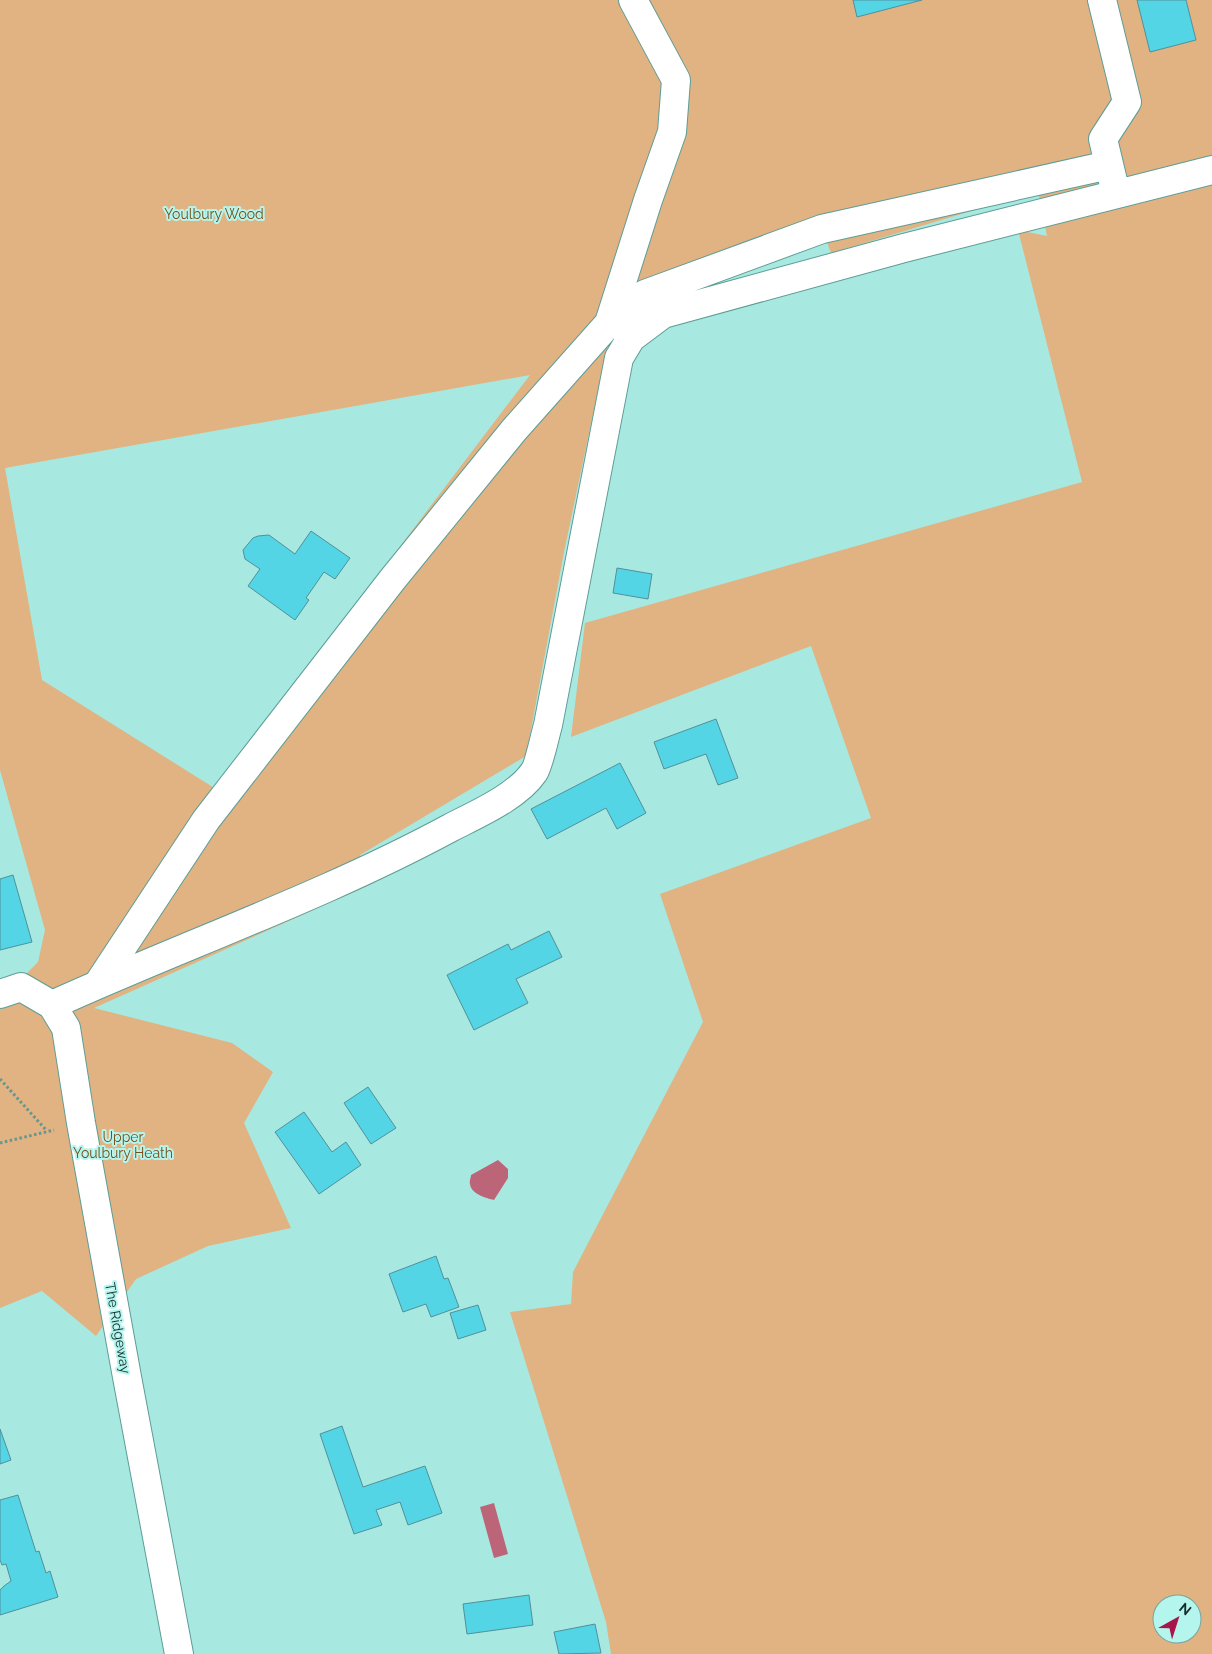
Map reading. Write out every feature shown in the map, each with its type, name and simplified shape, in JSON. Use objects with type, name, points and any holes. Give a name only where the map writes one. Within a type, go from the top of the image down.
[{"type":"street","points":[[0,994],[20,987],[52,1004],[280,909],[412,849],[498,803],[516,790],[535,771],[548,724],[619,358],[620,331],[648,200],[672,132],[676,80],[633,0]]},
{"type":"street","points":[[1102,0],[1127,102],[1103,139],[1117,195]]},
{"type":"street","points":[[98,984],[206,820],[416,550],[514,430],[620,331],[645,294],[822,229],[1110,165]]},
{"type":"street","points":[[620,331],[671,311],[904,248],[1212,170]]},
{"type":"street","name":"The Ridgeway","points":[[52,1004],[66,1028],[179,1654]]},
{"type":"path","points":[[0,1079],[47,1132]]},
{"type":"path","points":[[0,1143],[82,1123]]},
{"type":"green space","points":[[0,0],[1212,0],[1212,1654],[611,1654],[606,1622],[510,1312],[571,1304],[573,1272],[703,1022],[660,894],[871,818],[811,646],[571,737],[585,623],[1082,482],[1018,230],[1047,236],[1038,191],[831,253],[822,229],[645,294],[608,343],[564,552],[526,756],[360,855],[374,883],[94,1008],[232,1043],[273,1072],[244,1123],[291,1228],[208,1246],[136,1279],[96,1336],[42,1291],[0,1308],[0,981],[26,974],[38,962],[45,930],[0,770]],"holes":[[[530,375],[216,789],[42,680],[5,468]]]},
{"type":"shaded area","points":[[498,1160],[508,1169],[508,1178],[494,1200],[476,1193],[471,1187],[470,1182],[471,1175]]},
{"type":"shaded area","points":[[494,1503],[508,1554],[494,1558],[480,1507]]},
{"type":"building","points":[[853,0],[922,0],[857,17]]},
{"type":"building","points":[[1137,0],[1186,0],[1196,40],[1150,52]]},
{"type":"building","points":[[311,531],[350,558],[335,579],[324,572],[306,598],[309,600],[295,620],[248,586],[260,569],[245,559],[243,550],[253,538],[269,535],[295,554]]},
{"type":"building","points":[[617,568],[652,574],[648,599],[613,593]]},
{"type":"building","points":[[716,719],[738,778],[718,785],[706,754],[664,769],[654,742]]},
{"type":"building","points":[[620,763],[646,813],[617,829],[606,808],[547,839],[531,809]]},
{"type":"building","points":[[13,875],[32,942],[0,950],[0,879]]},
{"type":"building","points":[[549,931],[562,957],[516,979],[528,1003],[474,1030],[447,975],[508,944],[511,950]]},
{"type":"building","points":[[368,1087],[396,1128],[371,1144],[344,1103]]},
{"type":"building","points":[[304,1112],[332,1152],[346,1142],[361,1165],[319,1194],[275,1132]]},
{"type":"building","points":[[436,1256],[444,1279],[448,1278],[459,1307],[431,1317],[426,1304],[403,1312],[389,1274]]},
{"type":"building","points":[[478,1305],[486,1330],[458,1339],[450,1313]]},
{"type":"building","points":[[342,1426],[363,1487],[425,1466],[442,1513],[408,1525],[400,1502],[376,1510],[382,1525],[354,1534],[320,1434]]},
{"type":"building","points":[[0,1429],[11,1460],[0,1464]]},
{"type":"building","points":[[18,1495],[36,1552],[39,1551],[46,1573],[50,1571],[58,1597],[0,1615],[0,1590],[11,1581],[6,1564],[2,1565],[0,1560],[0,1500]]},
{"type":"building","points":[[529,1595],[533,1625],[467,1634],[463,1604]]},
{"type":"building","points":[[595,1624],[601,1653],[559,1654],[554,1632]]},
{"type":"park label","name":"Youlbury Wood","points":[[214,214]]},
{"type":"park label","name":"Upper Youlbury Heath","points":[[123,1146]]}]
